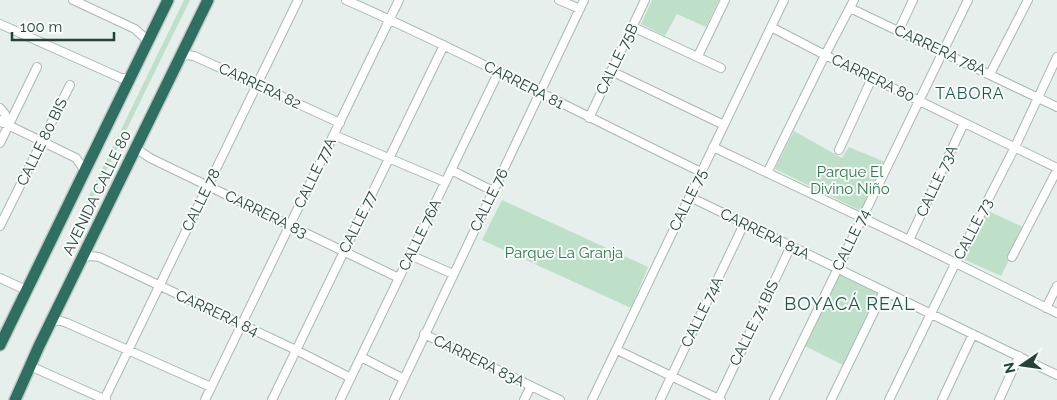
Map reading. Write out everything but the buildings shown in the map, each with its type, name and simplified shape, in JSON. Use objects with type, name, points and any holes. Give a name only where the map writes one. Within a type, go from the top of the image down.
[{"type":"highway","name":"AVENIDA CALLE 80","points":[[0,345],[4,331],[85,171],[168,0]]},
{"type":"highway","name":"AVENIDA CALLE 80","points":[[16,400],[28,369],[81,258],[208,0]]},
{"type":"highway","points":[[25,400],[28,369]]},
{"type":"street","points":[[73,0],[135,29],[148,41]]},
{"type":"street","name":"CALLE 78","points":[[105,400],[298,0]]},
{"type":"street","name":"CARRERA 81","points":[[346,0],[499,71],[589,118],[702,172]]},
{"type":"street","name":"CALLE 77A","points":[[205,400],[399,0]]},
{"type":"street","points":[[559,0],[580,10]]},
{"type":"street","name":"CALLE 76","points":[[394,400],[584,0]]},
{"type":"street","name":"CALLE 75B","points":[[589,118],[634,27],[645,0]]},
{"type":"street","points":[[698,56],[725,0]]},
{"type":"street","name":"CALLE 75","points":[[592,400],[784,0]]},
{"type":"street","points":[[767,173],[854,0]]},
{"type":"street","points":[[899,30],[913,0]]},
{"type":"street","name":"CALLE 74","points":[[774,400],[968,0]]},
{"type":"street","points":[[990,74],[1028,0]]},
{"type":"street","name":"CARRERA 78A","points":[[850,8],[1057,106]]},
{"type":"street","points":[[0,24],[121,78],[130,78]]},
{"type":"street","points":[[634,27],[721,68]]},
{"type":"street","name":"CARRERA 80","points":[[771,27],[1057,169]]},
{"type":"street","name":"CALLE 77","points":[[272,400],[444,45]]},
{"type":"street","name":"CARRERA 82","points":[[180,58],[186,55],[194,56],[340,123]]},
{"type":"street","name":"CALLE 73","points":[[889,400],[955,264],[1015,147],[1057,57]]},
{"type":"street","points":[[4,123],[37,67]]},
{"type":"street","name":"CALLE 76A","points":[[340,400],[499,71]]},
{"type":"street","points":[[611,71],[724,125]]},
{"type":"street","points":[[839,150],[872,78]]},
{"type":"street","name":"CALLE 80 BIS","points":[[0,226],[70,85]]},
{"type":"street","points":[[0,108],[5,114],[0,143]]},
{"type":"street","points":[[4,123],[76,158],[85,171]]},
{"type":"street","name":"CALLE 73A","points":[[909,240],[964,123]]},
{"type":"street","points":[[334,135],[445,182]]},
{"type":"street","name":"CARRERA 83","points":[[136,146],[150,158],[399,278]]},
{"type":"street","points":[[714,147],[1057,313]]},
{"type":"street","points":[[1012,257],[1057,169]]},
{"type":"street","points":[[451,170],[493,190]]},
{"type":"street","name":"CARRERA 81A","points":[[690,197],[1057,375]]},
{"type":"street","name":"CALLE 74A","points":[[660,400],[744,224]]},
{"type":"street","name":"CALLE 74 BIS","points":[[719,400],[791,246]]},
{"type":"street","points":[[410,255],[453,274]]},
{"type":"street","name":"CARRERA 84","points":[[81,258],[99,257],[351,378]]},
{"type":"street","points":[[0,278],[26,290]]},
{"type":"street","points":[[1046,308],[1057,286]]},
{"type":"street","points":[[831,400],[884,291]]},
{"type":"street","points":[[51,321],[67,323],[211,387]]},
{"type":"street","name":"CARRERA 83A","points":[[424,334],[560,400]]},
{"type":"street","points":[[942,400],[973,334]]},
{"type":"street","points":[[617,350],[719,400]]},
{"type":"street","points":[[999,400],[1019,356]]},
{"type":"street","points":[[361,357],[404,379]]},
{"type":"street","points":[[28,369],[105,400]]},
{"type":"street","points":[[524,400],[531,386]]},
{"type":"green space","points":[[184,0],[190,0],[90,204],[86,202]]},
{"type":"green space","points":[[652,0],[719,0],[706,27],[677,14],[665,36],[641,24]]},
{"type":"green space","name":"Parque El Divino Niño","points":[[794,131],[842,158],[849,147],[885,162],[861,211],[775,169]]},
{"type":"green space","name":"Parque La Granja","points":[[502,200],[648,267],[631,308],[482,240]]},
{"type":"green space","points":[[986,210],[1025,228],[1001,276],[963,259]]},
{"type":"green space","points":[[839,275],[877,293],[843,365],[805,346]]},
{"type":"district","name":"TABORA","points":[[970,93]]},
{"type":"district","name":"BOYACÁ REAL","points":[[850,303]]}]
